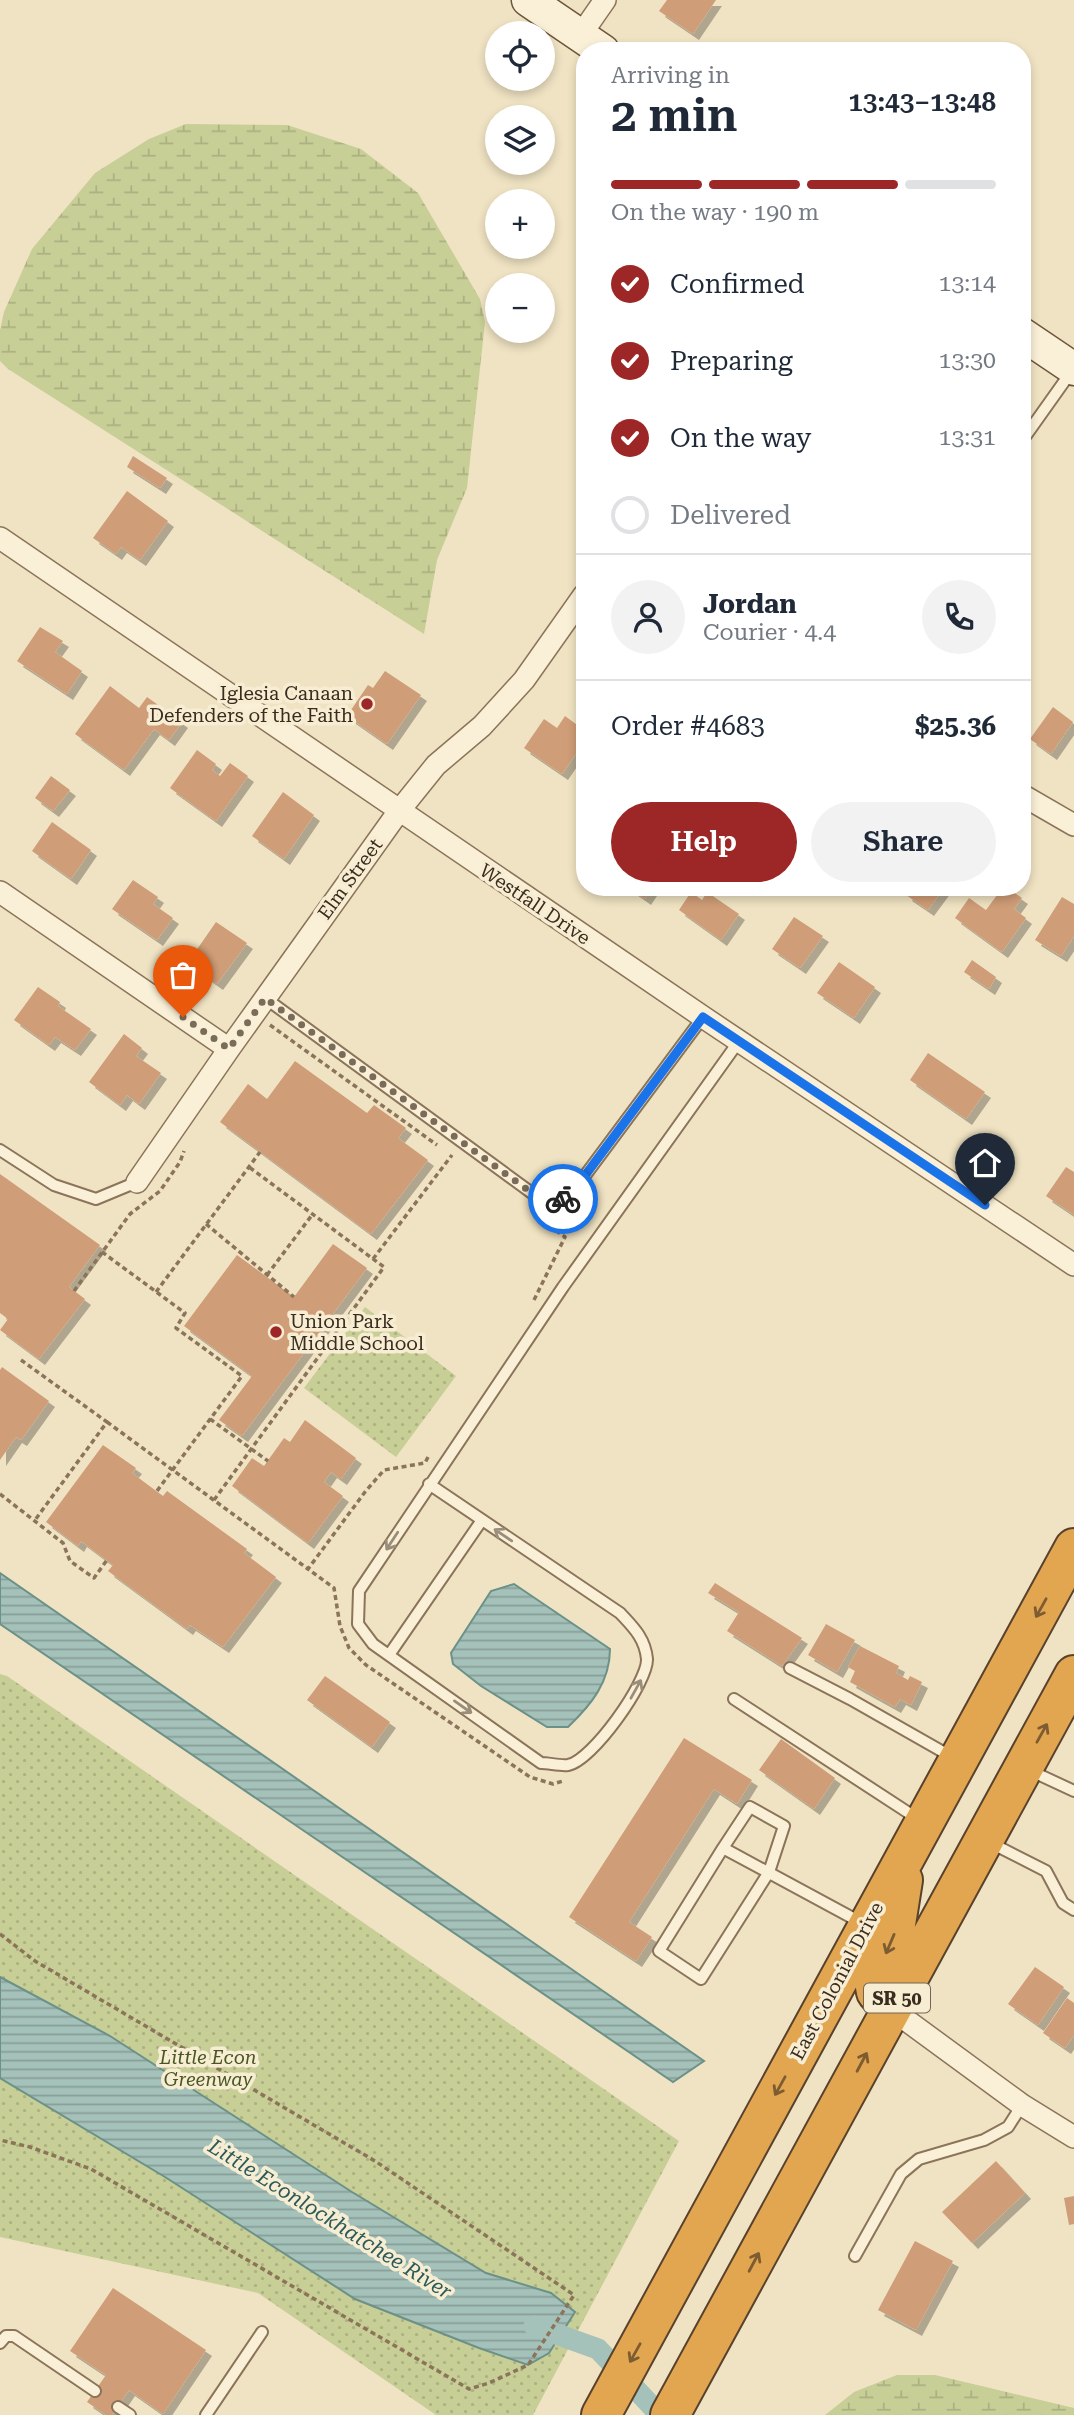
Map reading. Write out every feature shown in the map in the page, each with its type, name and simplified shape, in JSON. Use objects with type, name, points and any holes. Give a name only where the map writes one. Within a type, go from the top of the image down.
[{"type":"highway","name":"East Colonial Drive","points":[[601,2415],[1074,1548]]},
{"type":"highway","name":"SR 50","points":[[670,2415],[1074,1675]]},
{"type":"highway","points":[[891,2008],[876,1992],[874,1981],[894,1937],[915,1838]]},
{"type":"main road","points":[[528,0],[591,42]]},
{"type":"main road","points":[[1031,340],[1074,369]]},
{"type":"street","points":[[592,42],[605,0]]},
{"type":"street","name":"Westfall Drive","points":[[0,538],[703,1017],[1074,1265]]},
{"type":"street","name":"Elm Street","points":[[137,1182],[399,811],[436,765],[482,726],[524,680],[576,606]]},
{"type":"street","points":[[1031,799],[1074,825]]},
{"type":"street","points":[[0,892],[229,1049]]},
{"type":"street","points":[[891,2008],[1022,2105],[1074,2137]]},
{"type":"lane","points":[[1031,429],[1074,369]]},
{"type":"lane","points":[[265,998],[551,1207],[572,1193],[703,1017]]},
{"type":"lane","points":[[429,1484],[620,1613],[641,1636],[647,1660],[639,1687],[592,1751],[570,1765],[541,1763],[373,1644],[358,1623],[359,1591],[429,1484],[596,1239],[739,1041]]},
{"type":"lane","points":[[0,1150],[54,1185],[96,1199],[137,1182]]},
{"type":"lane","points":[[389,1656],[482,1520]]},
{"type":"lane","points":[[790,1668],[957,1760]]},
{"type":"lane","points":[[734,1699],[915,1838]]},
{"type":"lane","points":[[1023,1767],[1074,1791]]},
{"type":"lane","points":[[750,1807],[784,1826],[769,1872],[701,1979],[659,1951],[723,1848],[750,1807]]},
{"type":"lane","points":[[984,1839],[1046,1871],[1063,1903],[1074,1910]]},
{"type":"lane","points":[[723,1848],[867,1926]]},
{"type":"lane","points":[[855,2256],[901,2174],[919,2159],[984,2140],[1008,2127],[1022,2105]]},
{"type":"lane","points":[[206,2415],[262,2332]]},
{"type":"lane","points":[[0,2343],[6,2336],[14,2336],[95,2391]]},
{"type":"lane","points":[[118,2407],[130,2415]]},
{"type":"path","points":[[262,1035],[270,1024],[441,1147]]},
{"type":"path","points":[[74,1291],[130,1214],[160,1191],[180,1162],[187,1142]]},
{"type":"path","points":[[156,1292],[260,1152]]},
{"type":"path","points":[[373,1259],[452,1155]]},
{"type":"path","points":[[214,1500],[384,1267],[248,1167]]},
{"type":"path","points":[[267,1275],[313,1214]]},
{"type":"path","points":[[530,1310],[565,1237],[542,1220]]},
{"type":"path","points":[[206,1224],[294,1297]]},
{"type":"path","points":[[102,1252],[185,1313],[176,1328],[242,1376],[157,1491]]},
{"type":"path","points":[[21,1360],[334,1588],[340,1626],[349,1648],[366,1665],[530,1777],[553,1784],[575,1779]]},
{"type":"path","points":[[210,1419],[268,1461]]},
{"type":"path","points":[[35,1520],[107,1422]]},
{"type":"path","points":[[308,1569],[384,1470],[425,1462],[432,1452]]},
{"type":"path","points":[[0,1494],[63,1543],[70,1561],[94,1578],[107,1560]]},
{"type":"path","points":[[0,1934],[35,1961],[375,2161],[573,2295],[528,2364],[489,2383],[469,2389],[91,2169],[30,2147],[0,2140]]},
{"type":"green space","points":[[186,124],[287,125],[361,149],[418,193],[480,299],[485,322],[467,488],[437,560],[424,634],[8,369],[0,361],[0,330],[4,312],[32,249],[95,173],[149,139]]},
{"type":"green space","points":[[365,1307],[456,1376],[396,1457],[304,1388]]},
{"type":"green space","name":"Little Econ Greenway","points":[[0,1674],[7,1676],[679,2141],[533,2415],[436,2415],[258,2293],[0,2237]]},
{"type":"green space","points":[[897,2375],[935,2375],[1074,2408],[1074,2415],[825,2415],[854,2392]]},
{"type":"water","points":[[0,1573],[704,2061],[673,2082],[0,1624]]},
{"type":"water","points":[[514,1584],[610,1649],[607,1672],[598,1692],[568,1727],[547,1727],[481,1686],[453,1664],[451,1653],[491,1591]]},
{"type":"water","points":[[0,1977],[110,2036],[352,2192],[486,2273],[551,2293],[575,2312],[549,2353],[528,2365],[355,2299],[165,2177],[0,2078]]},
{"type":"building","points":[[667,0],[716,0],[693,34],[659,11]]},
{"type":"building","points":[[133,456],[167,478],[160,488],[127,467]]},
{"type":"building","points":[[127,491],[168,521],[140,560],[121,547],[116,554],[93,538]]},
{"type":"building","points":[[40,627],[63,641],[55,652],[82,671],[67,694],[17,661]]},
{"type":"building","points":[[385,671],[421,695],[387,744],[347,716],[368,685],[373,688]]},
{"type":"building","points":[[110,686],[139,708],[147,697],[182,722],[169,740],[154,729],[124,770],[75,734]]},
{"type":"building","points":[[1053,707],[1073,722],[1051,754],[1031,738]]},
{"type":"building","points":[[565,716],[576,724],[576,754],[562,774],[524,748],[544,719],[557,728]]},
{"type":"building","points":[[197,750],[216,764],[212,770],[220,776],[230,763],[248,776],[216,821],[170,788]]},
{"type":"building","points":[[51,776],[70,790],[53,811],[35,798]]},
{"type":"building","points":[[283,792],[314,815],[284,859],[252,836]]},
{"type":"building","points":[[52,822],[91,850],[71,879],[32,851]]},
{"type":"building","points":[[133,880],[158,897],[153,904],[173,918],[157,940],[112,909]]},
{"type":"building","points":[[688,896],[696,896],[702,900],[704,896],[713,896],[739,914],[721,940],[679,910]]},
{"type":"building","points":[[907,896],[938,896],[928,910]]},
{"type":"building","points":[[996,896],[1022,898],[1014,909],[1026,918],[1002,952],[955,918],[969,898],[986,910]]},
{"type":"building","points":[[1062,897],[1074,904],[1074,936],[1061,956],[1035,940]]},
{"type":"building","points":[[794,917],[823,936],[800,968],[772,949]]},
{"type":"building","points":[[216,922],[247,943],[217,984],[200,972],[204,968],[191,958]]},
{"type":"building","points":[[972,960],[996,977],[989,989],[964,972]]},
{"type":"building","points":[[839,962],[875,987],[854,1018],[817,993]]},
{"type":"building","points":[[38,987],[60,1002],[58,1006],[91,1029],[75,1050],[55,1037],[49,1045],[14,1020]]},
{"type":"building","points":[[124,1034],[142,1048],[136,1056],[161,1073],[139,1104],[127,1095],[120,1105],[89,1082]]},
{"type":"building","points":[[928,1053],[985,1092],[966,1119],[910,1080]]},
{"type":"building","points":[[295,1061],[367,1113],[374,1105],[406,1128],[398,1138],[428,1160],[371,1234],[220,1122],[248,1084],[267,1099]]},
{"type":"building","points":[[1066,1167],[1074,1172],[1074,1215],[1046,1196]]},
{"type":"building","points":[[0,1174],[100,1245],[69,1287],[85,1299],[39,1359],[0,1330],[8,1319],[0,1313]]},
{"type":"building","points":[[333,1244],[367,1268],[242,1436],[219,1420],[252,1376],[184,1326],[237,1255],[294,1297]]},
{"type":"building","points":[[2,1367],[49,1401],[21,1440],[16,1437],[0,1460],[0,1370]]},
{"type":"building","points":[[305,1420],[356,1458],[341,1479],[331,1472],[324,1482],[343,1496],[308,1543],[232,1486],[252,1458],[264,1466],[284,1438],[290,1442]]},
{"type":"building","points":[[103,1445],[136,1468],[132,1473],[163,1496],[167,1491],[247,1549],[244,1553],[276,1577],[223,1647],[190,1625],[187,1629],[108,1571],[113,1565],[81,1541],[78,1546],[46,1522]]},
{"type":"building","points":[[715,1583],[802,1638],[782,1666],[727,1631],[739,1612],[708,1593]]},
{"type":"building","points":[[826,1624],[855,1640],[837,1672],[808,1655]]},
{"type":"building","points":[[860,1646],[899,1666],[896,1673],[908,1680],[910,1676],[922,1682],[911,1705],[900,1699],[895,1707],[850,1682],[855,1671],[848,1667]]},
{"type":"building","points":[[325,1676],[390,1722],[372,1747],[307,1700]]},
{"type":"building","points":[[684,1738],[752,1780],[737,1804],[714,1789],[629,1922],[652,1937],[636,1961],[569,1917]]},
{"type":"building","points":[[781,1739],[835,1778],[814,1809],[759,1770]]},
{"type":"building","points":[[1035,1967],[1064,1987],[1038,2025],[1008,2004]]},
{"type":"building","points":[[1067,1998],[1074,2003],[1074,2035],[1065,2048],[1043,2033]]},
{"type":"building","points":[[996,2161],[1025,2193],[972,2243],[942,2212]]},
{"type":"building","points":[[1074,2196],[1074,2224],[1069,2225],[1064,2198]]},
{"type":"building","points":[[915,2241],[953,2261],[916,2330],[878,2310]]},
{"type":"building","points":[[113,2288],[206,2350],[163,2414],[129,2390],[112,2415],[106,2415],[87,2402],[106,2375],[70,2351]]},
{"type":"waterway","name":"Little Econlockhatchee River","points":[[534,2326],[598,2349],[660,2415]]},
{"type":"way so far","points":[[183,1017],[229,1049],[265,998],[551,1207],[563,1199]]},
{"type":"place","name":"Iglesia Canaan Defenders of the Faith","points":[[367,704]]},
{"type":"place","name":"Union Park Middle School","points":[[276,1332]]},
{"type":"route","points":[[563,1199],[572,1193],[703,1017],[985,1205]]}]
